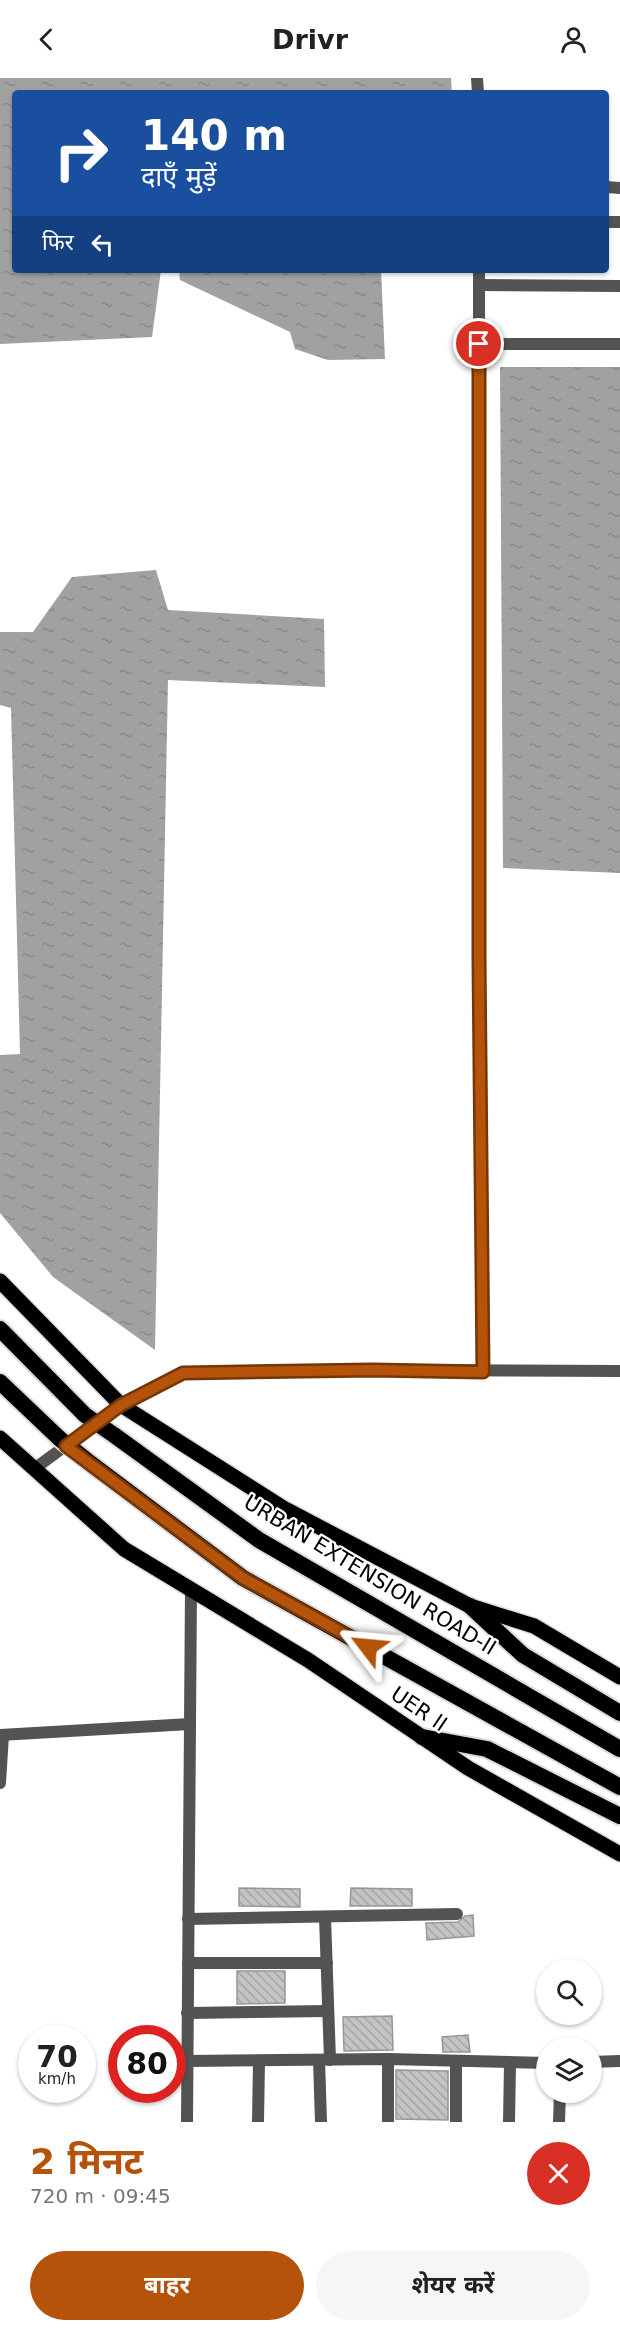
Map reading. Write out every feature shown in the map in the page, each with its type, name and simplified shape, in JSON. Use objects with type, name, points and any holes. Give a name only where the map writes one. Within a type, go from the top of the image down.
[{"type":"highway","name":"URBAN EXTENSION ROAD-II","points":[[0,1329],[92,1419],[260,1540],[620,1749]]},
{"type":"highway","points":[[0,1382],[63,1442],[243,1578],[620,1787]]},
{"type":"highway","points":[[470,1606],[523,1655],[620,1713]]},
{"type":"highway","points":[[422,1737],[487,1749],[620,1816]]},
{"type":"main road","points":[[0,1281],[121,1405],[285,1509],[470,1606],[534,1626],[620,1677]]},
{"type":"main road","name":"UER II","points":[[0,1438],[124,1549],[308,1660],[468,1768],[620,1854]]},
{"type":"street","points":[[479,273],[479,960],[483,1372]]},
{"type":"street","points":[[478,285],[620,286]]},
{"type":"street","points":[[479,344],[620,344]]},
{"type":"street","points":[[34,1469],[92,1419],[183,1373],[372,1370],[620,1371]]},
{"type":"street","points":[[187,2122],[191,1590]]},
{"type":"street","points":[[0,1783],[2,1735],[190,1724]]},
{"type":"street","points":[[188,1919],[457,1914]]},
{"type":"street","points":[[321,2122],[328,2011],[325,1917]]},
{"type":"street","points":[[188,1963],[327,1963]]},
{"type":"street","points":[[187,2013],[328,2011]]},
{"type":"street","points":[[187,2061],[388,2059],[536,2063]]},
{"type":"street","points":[[388,2059],[388,2122]]},
{"type":"street","points":[[258,2122],[259,2061]]},
{"type":"street","points":[[602,2062],[620,2061]]},
{"type":"street","points":[[456,2062],[456,2122]]},
{"type":"street","points":[[509,2122],[510,2063]]},
{"type":"street","points":[[559,2122],[560,2103]]},
{"type":"water","points":[[0,78],[451,78],[452,90],[12,90],[12,273],[161,273],[152,337],[0,344]]},
{"type":"water","points":[[179,273],[381,273],[385,359],[328,360],[295,349],[290,332],[180,280]]},
{"type":"water","points":[[500,367],[620,367],[620,873],[503,868]]},
{"type":"water","points":[[156,570],[168,610],[324,619],[325,687],[168,680],[155,1350],[53,1277],[0,1213],[0,1055],[20,1054],[11,708],[0,705],[0,632],[33,632],[72,577]]},
{"type":"building","points":[[239,1888],[300,1889],[300,1907],[239,1906]]},
{"type":"building","points":[[351,1888],[412,1889],[412,1906],[350,1906]]},
{"type":"building","points":[[473,1915],[474,1936],[427,1940],[426,1923],[458,1922],[465,1916]]},
{"type":"building","points":[[237,1971],[285,1971],[285,2003],[237,2004]]},
{"type":"building","points":[[392,2016],[393,2050],[344,2051],[343,2017]]},
{"type":"building","points":[[468,2035],[470,2052],[443,2052],[442,2037]]},
{"type":"building","points":[[396,2070],[448,2071],[448,2120],[396,2119]]},
{"type":"route","points":[[368,1647],[243,1578],[66,1446],[121,1405],[183,1373],[372,1370],[483,1372],[479,960],[479,344]]}]
